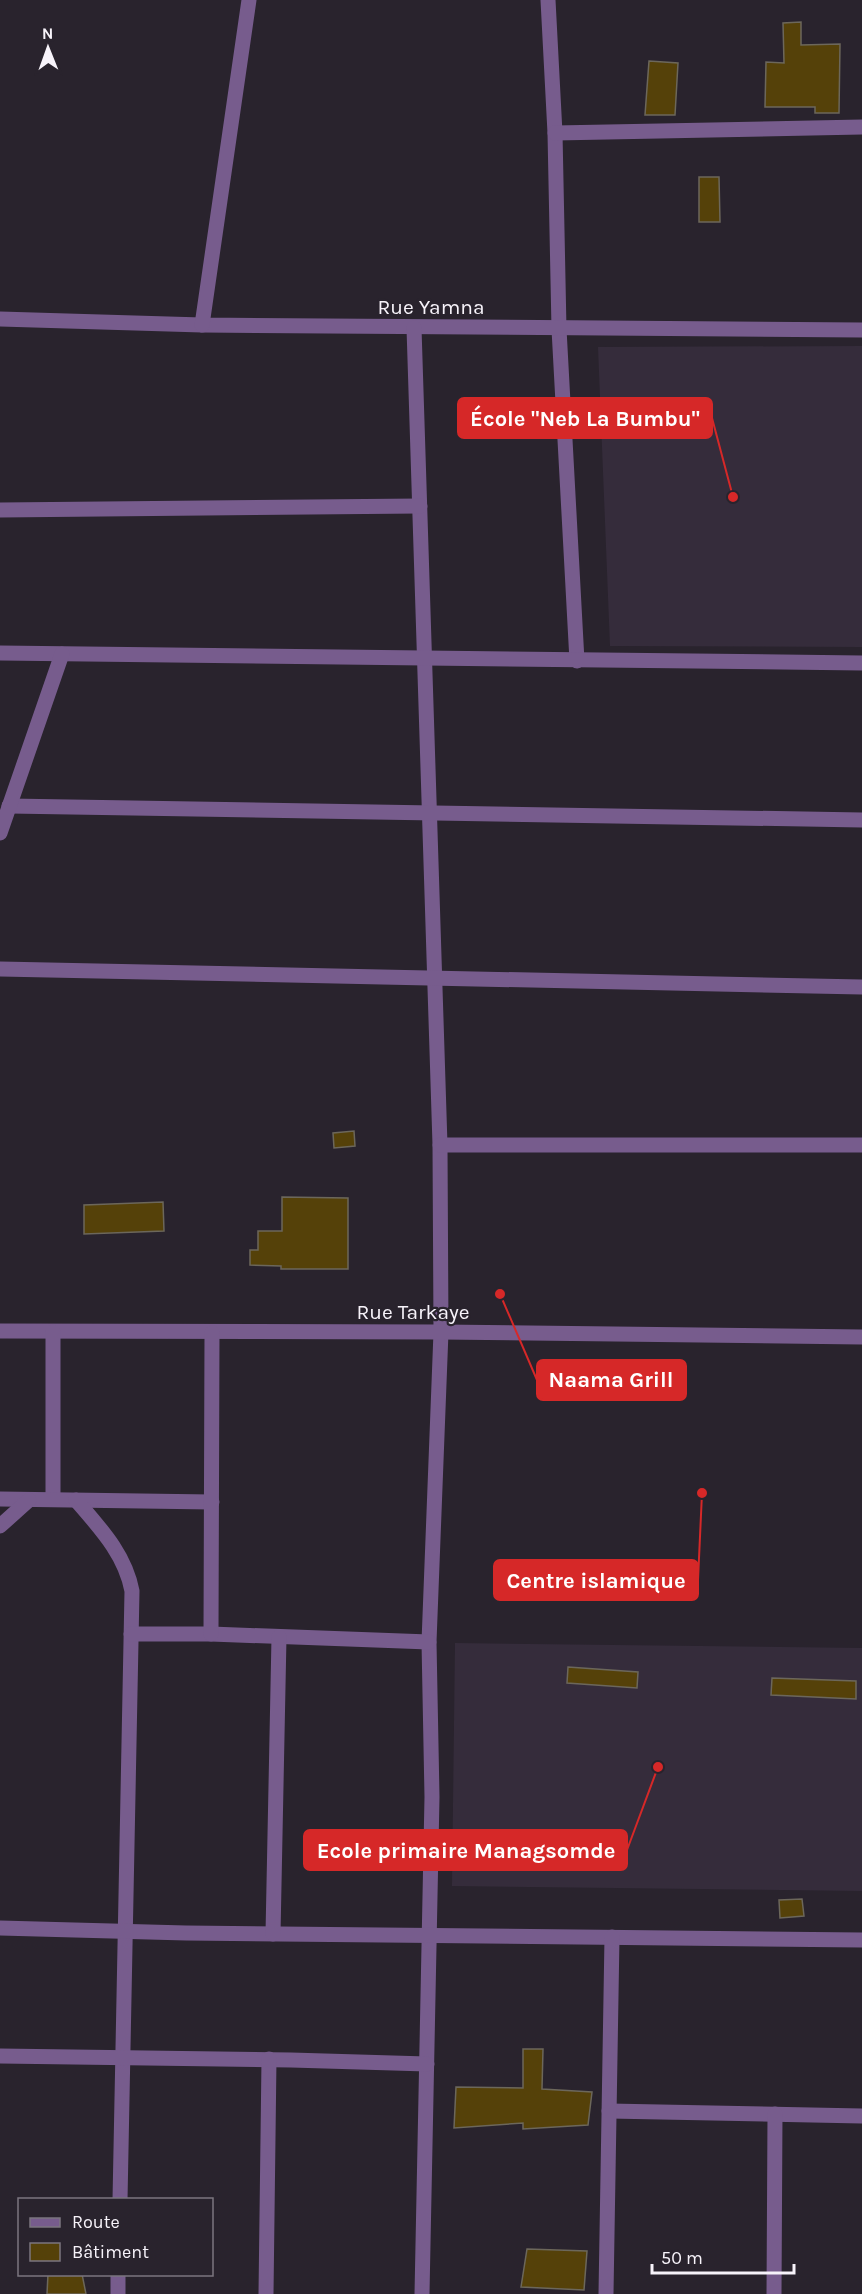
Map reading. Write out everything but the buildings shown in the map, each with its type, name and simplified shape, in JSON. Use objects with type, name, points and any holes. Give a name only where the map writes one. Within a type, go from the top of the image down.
[{"type":"street","points":[[202,326],[249,0]]},
{"type":"street","points":[[548,0],[555,133],[559,329],[577,661]]},
{"type":"street","points":[[555,133],[862,127]]},
{"type":"street","name":"Rue Yamna","points":[[0,319],[202,326],[862,330]]},
{"type":"street","points":[[414,328],[440,1145],[441,1332],[429,1642],[432,1797],[422,2294]]},
{"type":"street","points":[[0,510],[420,506]]},
{"type":"street","points":[[0,653],[862,663]]},
{"type":"street","points":[[0,833],[62,654]]},
{"type":"street","points":[[9,806],[862,820]]},
{"type":"street","points":[[0,969],[862,987]]},
{"type":"street","points":[[440,1145],[862,1145]]},
{"type":"street","name":"Rue Tarkaye","points":[[0,1331],[441,1332],[862,1337]]},
{"type":"street","points":[[52,1332],[53,1499]]},
{"type":"street","points":[[212,1333],[212,1634]]},
{"type":"street","points":[[0,1499],[212,1502]]},
{"type":"street","points":[[0,1526],[29,1500]]},
{"type":"street","points":[[76,1500],[112,1543],[129,1576],[132,1591],[120,2198]]},
{"type":"street","points":[[131,1634],[212,1634],[429,1642]]},
{"type":"street","points":[[273,1934],[279,1637]]},
{"type":"street","points":[[0,1928],[124,1932],[862,1940]]},
{"type":"street","points":[[606,2294],[612,1937]]},
{"type":"street","points":[[0,2056],[269,2059],[428,2064]]},
{"type":"street","points":[[266,2294],[269,2059]]},
{"type":"street","points":[[609,2111],[862,2116]]},
{"type":"street","points":[[774,2294],[775,2114]]},
{"type":"street","points":[[118,2276],[118,2294]]},
{"type":"shaded area","points":[[862,346],[862,647],[610,646],[598,347]]},
{"type":"shaded area","points":[[455,1643],[862,1648],[862,1891],[452,1886]]},
{"type":"place","name":"École \"Neb La Bumbu\"","points":[[733,497]]},
{"type":"place","name":"Naama Grill","points":[[500,1294]]},
{"type":"place","name":"Centre islamique","points":[[702,1493]]},
{"type":"place","name":"Ecole primaire Managsomde","points":[[658,1767]]}]
